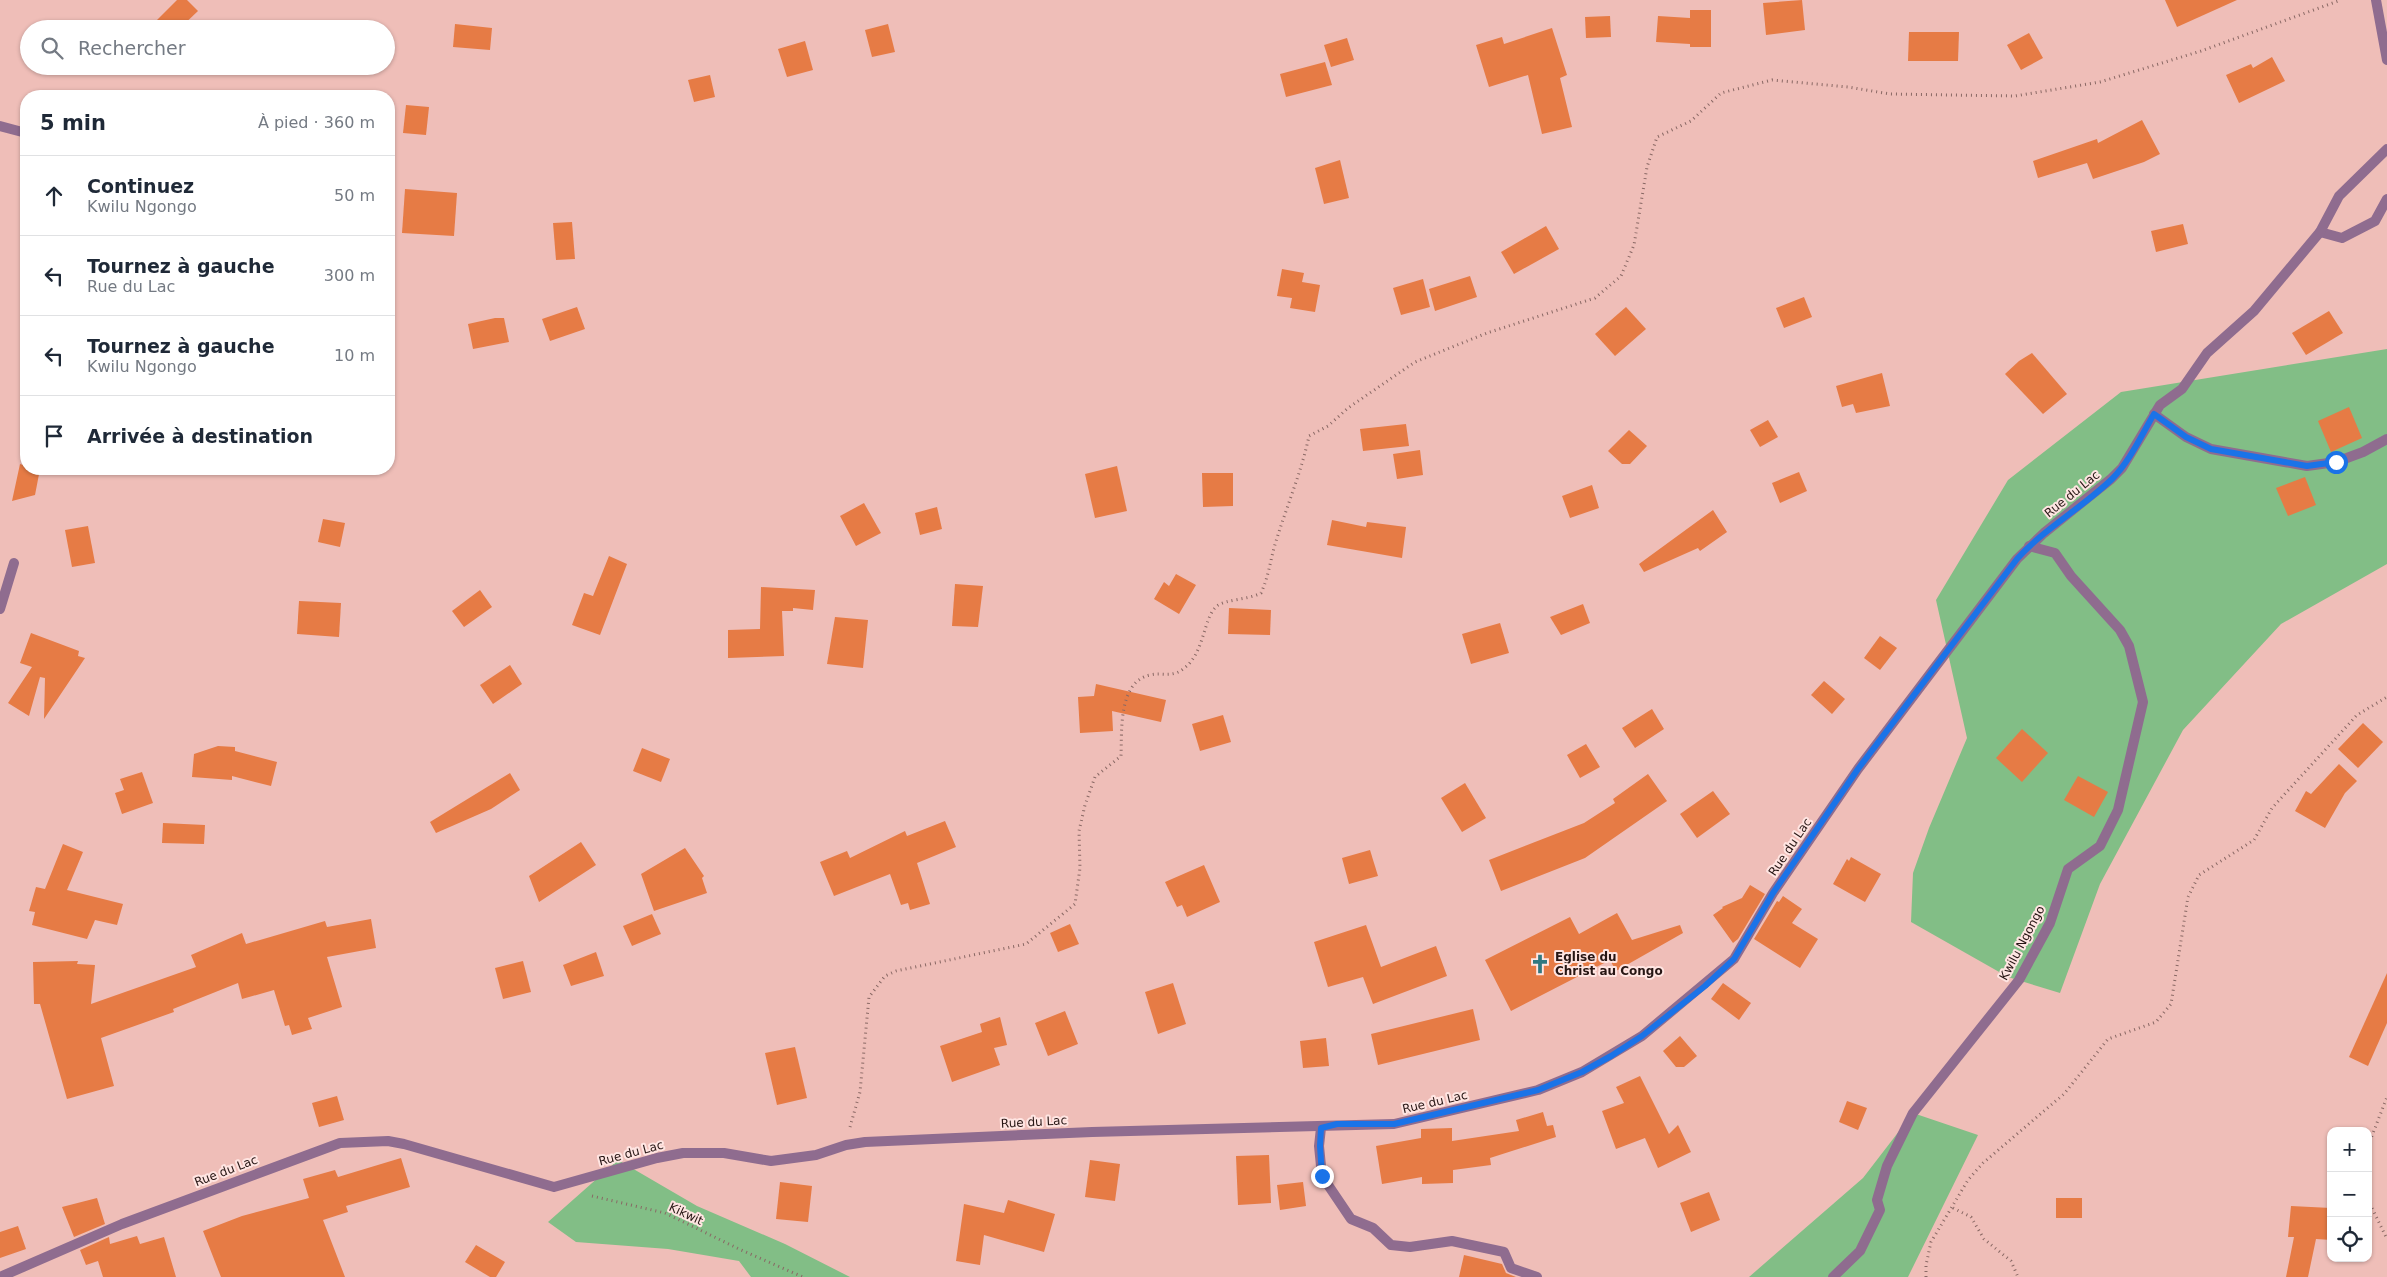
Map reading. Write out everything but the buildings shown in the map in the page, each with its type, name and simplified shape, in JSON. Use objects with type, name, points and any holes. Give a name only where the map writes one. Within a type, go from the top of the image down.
[{"type":"street","points":[[2376,0],[2387,60]]},
{"type":"street","points":[[0,126],[20,131]]},
{"type":"street","name":"Rue du Lac","points":[[0,1276],[140,1217],[340,1143],[388,1141],[404,1144],[554,1187],[657,1158],[683,1153],[724,1153],[771,1161],[816,1155],[846,1145],[865,1142],[1092,1132],[1321,1128],[1337,1124],[1394,1124],[1538,1090],[1582,1072],[1642,1036],[1705,986],[1734,959],[1773,893],[1858,769],[2029,546],[2111,479],[2133,450],[2160,405],[2187,384],[2207,353],[2254,311],[2320,232],[2339,196],[2387,149]]},
{"type":"street","points":[[2320,232],[2342,238],[2375,221],[2387,199]]},
{"type":"street","points":[[2154,414],[2186,437],[2211,449],[2307,466],[2336,462],[2363,452],[2387,439]]},
{"type":"street","name":"Kwilu Ngongo","points":[[1833,1277],[1860,1251],[1868,1235],[1880,1210],[1877,1200],[1887,1166],[1913,1113],[2019,980],[2050,923],[2068,870],[2100,846],[2118,810],[2144,702],[2129,646],[2120,630],[2071,576],[2055,553],[2029,546]]},
{"type":"street","points":[[0,609],[14,563]]},
{"type":"street","points":[[1321,1128],[1322,1176],[1351,1219],[1373,1228],[1391,1245],[1410,1247],[1452,1241],[1504,1252],[1511,1268],[1537,1277]]},
{"type":"path","points":[[846,1145],[860,1092],[868,997],[885,976],[896,971],[1026,944],[1075,904],[1080,868],[1079,831],[1095,778],[1121,756],[1123,714],[1131,689],[1140,679],[1151,674],[1168,676],[1184,670],[1200,647],[1214,609],[1219,604],[1242,600],[1261,592],[1267,580],[1274,549],[1309,436],[1328,426],[1348,408],[1416,362],[1487,333],[1595,298],[1620,276],[1634,245],[1647,167],[1657,137],[1691,121],[1721,93],[1772,80],[1848,87],[1890,94],[2014,96],[2100,82],[2201,51],[2341,0]]},
{"type":"path","points":[[1926,1277],[1926,1264],[1931,1242],[1968,1180],[1983,1163],[2064,1094],[2108,1039],[2156,1022],[2171,1004],[2188,897],[2195,880],[2199,875],[2254,840],[2272,808],[2357,715],[2387,696]]},
{"type":"path","points":[[2372,1136],[2387,1097]]},
{"type":"path","name":"Kikwit","points":[[554,1187],[665,1213],[739,1249],[803,1277]]},
{"type":"path","points":[[1953,1208],[1971,1217],[1984,1239],[2011,1261],[2018,1277]]},
{"type":"path","points":[[2372,1208],[2387,1238]]},
{"type":"green space","points":[[2387,349],[2387,564],[2281,624],[2183,730],[2100,884],[2060,993],[2008,977],[1911,922],[1913,873],[1929,828],[1967,738],[1936,600],[2008,480],[2121,392]]},
{"type":"green space","points":[[1913,1113],[1978,1135],[1908,1277],[1749,1277],[1863,1178]]},
{"type":"green space","points":[[618,1160],[697,1206],[785,1244],[850,1277],[751,1277],[739,1261],[668,1249],[576,1242],[548,1222]]},
{"type":"place","name":"Eglise du Christ au Congo","points":[[1540,964]]},
{"type":"route","points":[[1322,1176],[1321,1128],[1337,1124],[1394,1124],[1538,1090],[1582,1072],[1611,1056],[1642,1036],[1705,986],[1734,959],[1773,893],[1858,769],[2017,559],[2044,533],[2066,517],[2122,468],[2154,414],[2186,437],[2211,449],[2282,460],[2307,466],[2336,462]]}]
